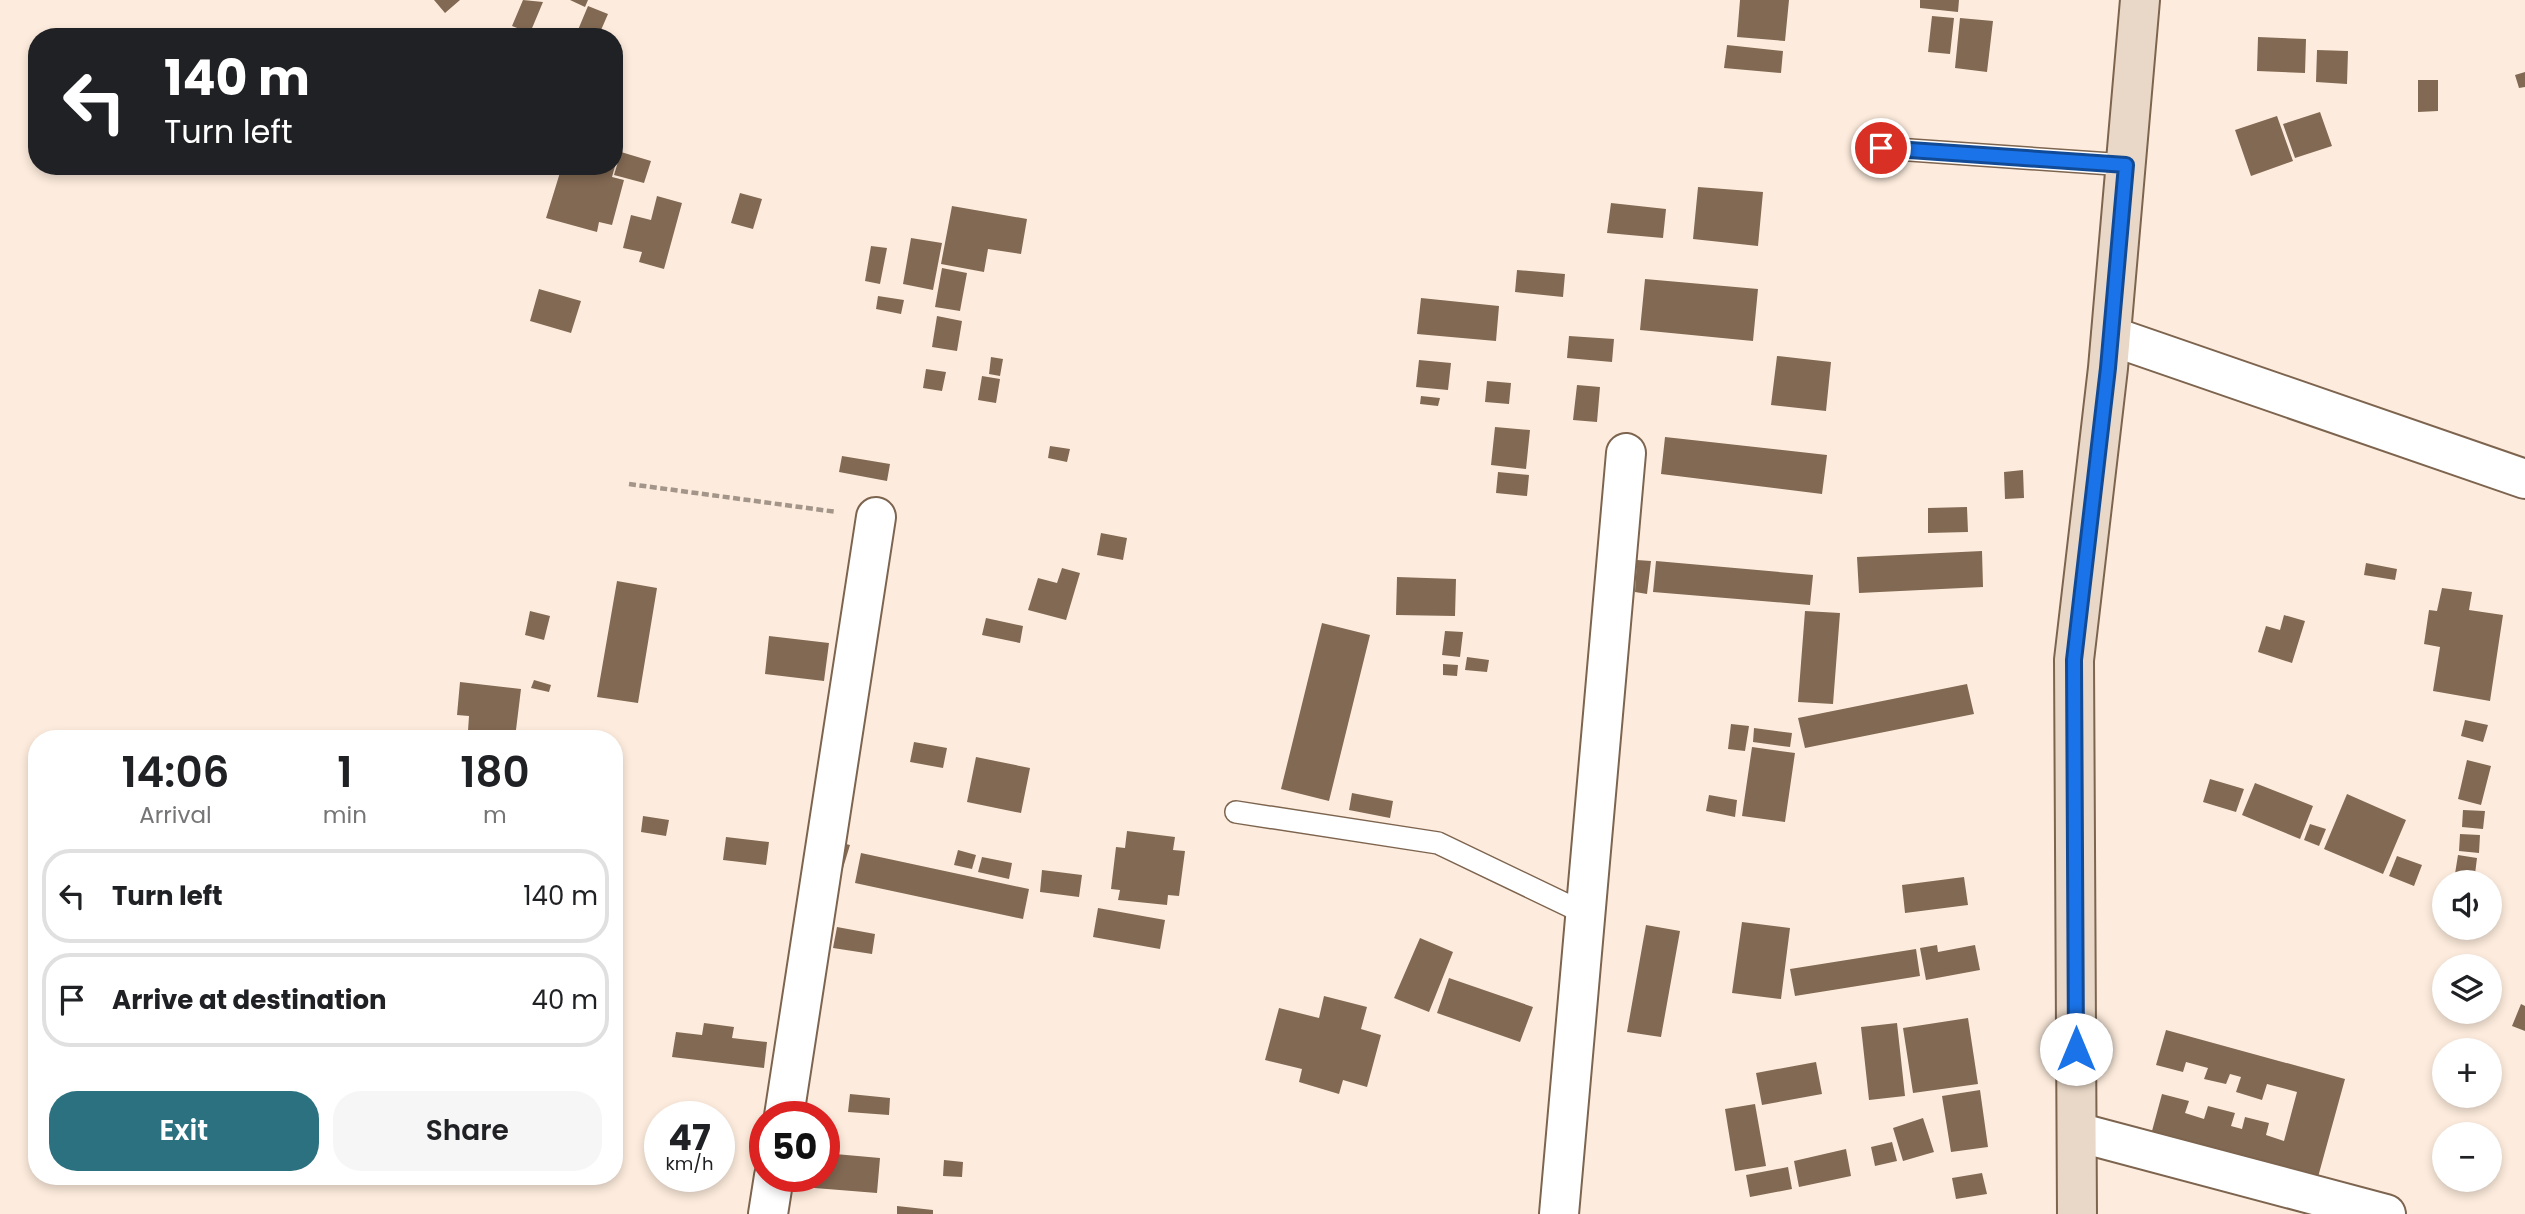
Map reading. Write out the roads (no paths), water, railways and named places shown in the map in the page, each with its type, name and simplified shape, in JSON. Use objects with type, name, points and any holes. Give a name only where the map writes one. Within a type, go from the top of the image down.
[{"type":"main road","points":[[2077,1214],[2074,660],[2111,336],[2140,0]]},
{"type":"street","points":[[2111,336],[2525,479]]},
{"type":"street","points":[[1559,1214],[1626,453]]},
{"type":"street","points":[[785,1101],[876,517]]},
{"type":"street","points":[[2077,1132],[2386,1214]]},
{"type":"street","points":[[768,1214],[771,1192]]},
{"type":"lane","points":[[1881,148],[2126,165]]},
{"type":"lane","points":[[1236,812],[1438,843],[1586,915]]}]
